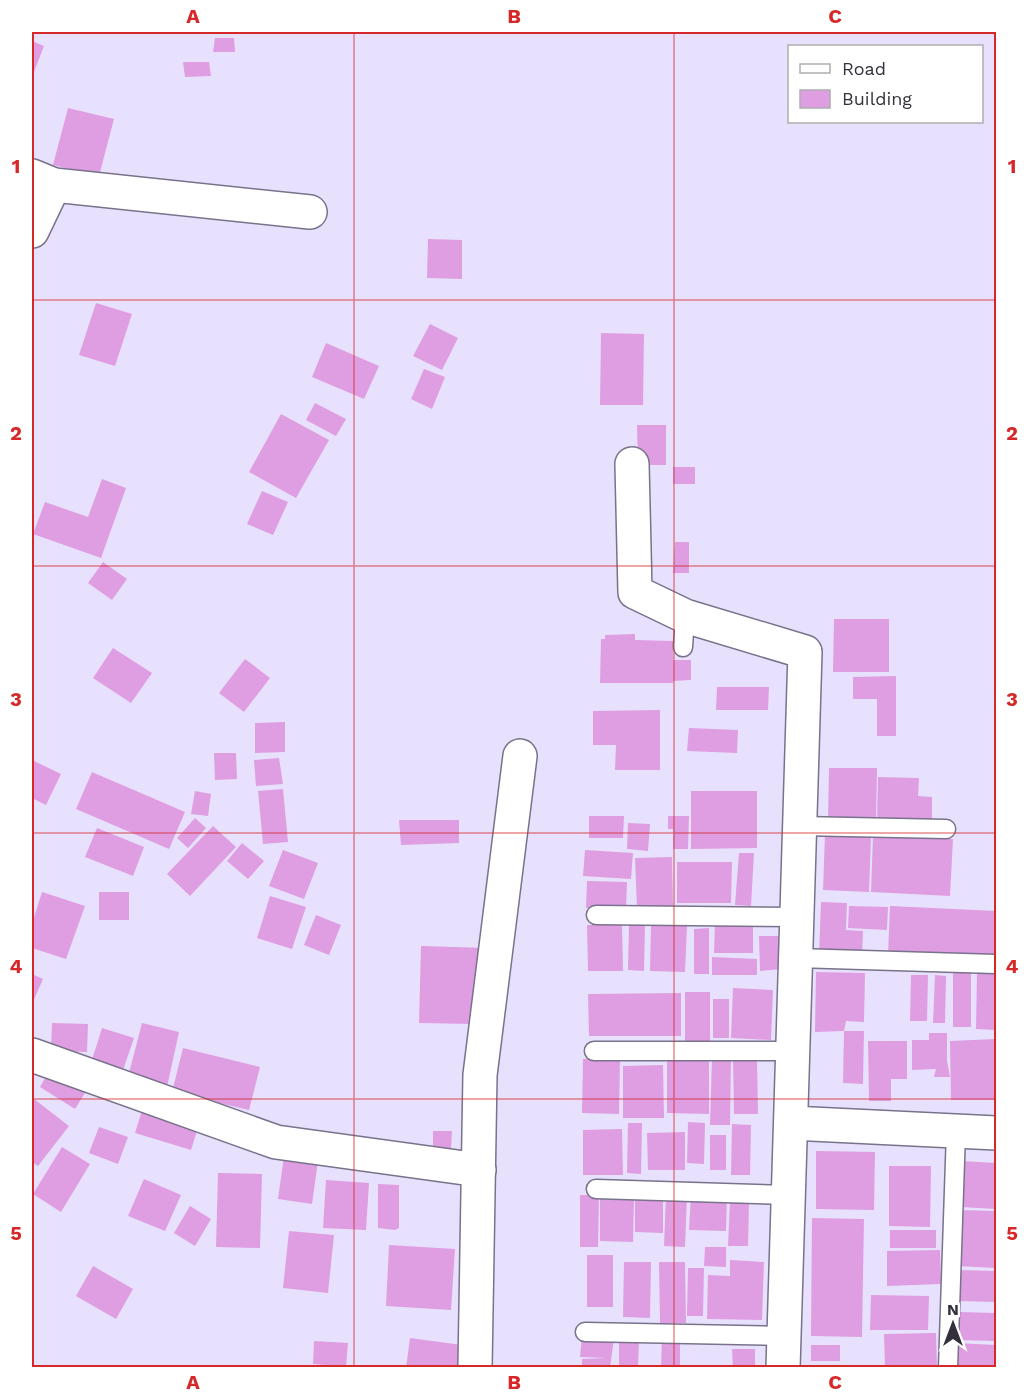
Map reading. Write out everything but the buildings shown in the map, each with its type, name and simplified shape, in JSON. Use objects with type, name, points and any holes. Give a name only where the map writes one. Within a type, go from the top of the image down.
[{"type":"street","points":[[32,231],[43,180],[310,212]]},
{"type":"street","points":[[632,464],[635,592],[684,631],[805,652],[783,1368]]},
{"type":"street","points":[[475,1368],[480,1075],[520,756]]},
{"type":"street","points":[[32,1055],[276,1142],[479,1170]]},
{"type":"street","points":[[791,1123],[996,1133]]},
{"type":"lane","points":[[800,826],[946,829]]},
{"type":"lane","points":[[596,915],[798,917]]},
{"type":"lane","points":[[796,958],[996,964]]},
{"type":"lane","points":[[594,1051],[793,1051]]},
{"type":"lane","points":[[948,1368],[956,1131]]},
{"type":"lane","points":[[596,1189],[789,1195]]},
{"type":"lane","points":[[585,1332],[784,1336]]}]
